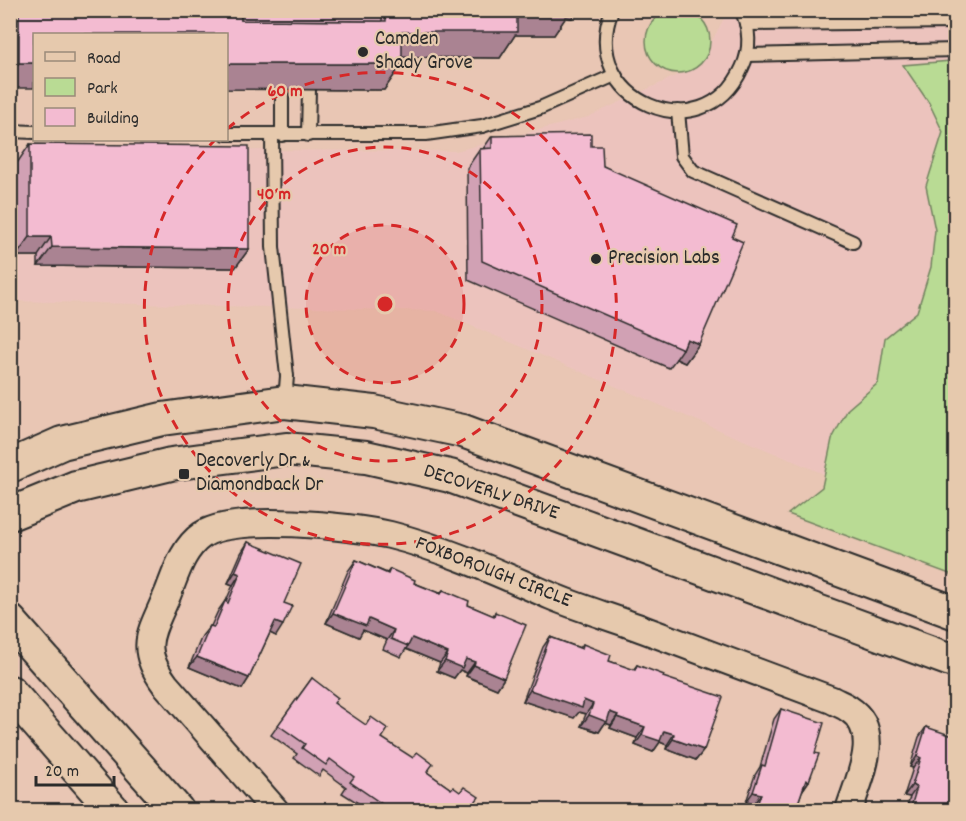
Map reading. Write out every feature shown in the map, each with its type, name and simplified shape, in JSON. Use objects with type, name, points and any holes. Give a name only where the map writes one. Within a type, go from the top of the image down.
[{"type":"street","points":[[10,466],[62,443],[162,419],[285,402],[374,412],[463,431],[956,613]]},
{"type":"street","name":"DECOVERLY DRIVE","points":[[10,514],[76,487],[171,464],[286,448],[366,457],[450,476],[956,662]]},
{"type":"street","name":"FOXBOROUGH CIRCLE","points":[[274,810],[165,684],[154,669],[148,652],[155,625],[185,553],[202,535],[217,528],[244,524],[316,525],[359,529],[389,535],[453,554],[551,596],[832,700],[850,709],[858,717],[867,738],[865,760],[849,810]]},
{"type":"street","points":[[10,621],[177,810]]},
{"type":"street","points":[[10,692],[113,810]]},
{"type":"lane","points":[[612,10],[605,38],[607,54],[615,75],[633,97],[653,108],[670,112],[702,107],[729,90],[738,77],[747,55],[746,24],[741,10]]},
{"type":"lane","points":[[746,24],[956,22]]},
{"type":"lane","points":[[747,55],[956,50]]},
{"type":"lane","points":[[228,134],[426,134],[482,126],[540,108],[615,75]]},
{"type":"lane","points":[[282,89],[277,135],[273,247],[287,376],[285,402]]},
{"type":"lane","points":[[308,135],[309,89]]},
{"type":"lane","points":[[678,111],[682,156],[693,171],[853,242]]},
{"type":"lane","points":[[10,131],[33,132]]},
{"type":"shaded area","points":[[728,11],[955,11],[955,529],[436,311],[11,301],[11,149],[456,151],[588,117],[699,65]]},
{"type":"green space","points":[[678,9],[696,15],[704,23],[710,41],[704,59],[696,67],[678,73],[660,67],[652,59],[646,41],[652,23],[660,15]]},
{"type":"green space","points":[[956,62],[955,576],[788,514],[822,487],[832,439],[848,409],[878,383],[885,338],[917,312],[931,267],[935,230],[926,186],[943,132],[929,103],[903,65]]},
{"type":"building","points":[[19,10],[241,10],[241,20],[386,21],[386,10],[517,10],[517,32],[402,32],[402,64],[228,64],[228,33],[33,33],[33,63],[19,63]]},
{"type":"building","points":[[241,10],[382,10],[382,21],[241,20]]},
{"type":"building","name":"Precision Labs","points":[[591,134],[591,146],[602,146],[603,166],[737,225],[732,237],[743,242],[699,344],[687,339],[683,349],[482,261],[480,149],[492,148],[492,136]]},
{"type":"building","points":[[30,144],[249,146],[249,249],[52,247],[51,237],[30,237]]},
{"type":"building","points":[[248,542],[301,564],[284,603],[292,606],[283,625],[275,622],[249,678],[197,657],[210,626],[214,627],[225,601],[228,603],[240,574],[235,572]]},
{"type":"building","points":[[356,560],[388,574],[390,569],[415,580],[414,583],[441,594],[443,590],[469,601],[468,605],[494,616],[495,612],[526,625],[504,678],[466,659],[462,668],[445,661],[448,653],[412,638],[408,646],[391,639],[394,630],[369,619],[366,626],[333,613]]},
{"type":"building","points":[[550,637],[582,649],[583,644],[611,655],[609,661],[635,670],[637,665],[664,675],[663,677],[723,697],[704,750],[673,739],[674,734],[664,731],[660,741],[642,735],[645,727],[617,717],[618,715],[610,712],[607,722],[589,715],[593,704],[584,700],[582,708],[530,690]]},
{"type":"building","points":[[312,678],[338,698],[334,703],[366,725],[371,717],[388,729],[382,738],[413,758],[417,752],[433,764],[427,772],[451,789],[453,787],[460,792],[464,787],[479,797],[475,802],[486,810],[391,810],[350,782],[354,777],[330,759],[326,765],[302,748],[305,744],[278,725]]},
{"type":"building","points":[[781,709],[824,723],[815,753],[819,754],[809,781],[806,780],[797,806],[803,810],[755,810],[761,794],[753,792],[762,765],[765,766]]},
{"type":"building","points":[[926,727],[956,737],[956,810],[910,810],[917,787],[912,785],[921,758],[917,756]]},
{"type":"place","name":"Camden Shady Grove","points":[[363,52]]},
{"type":"place","name":"Precision Labs","points":[[596,259]]},
{"type":"place","name":"Decoverly Dr & Diamondback Dr","points":[[184,474]]}]
